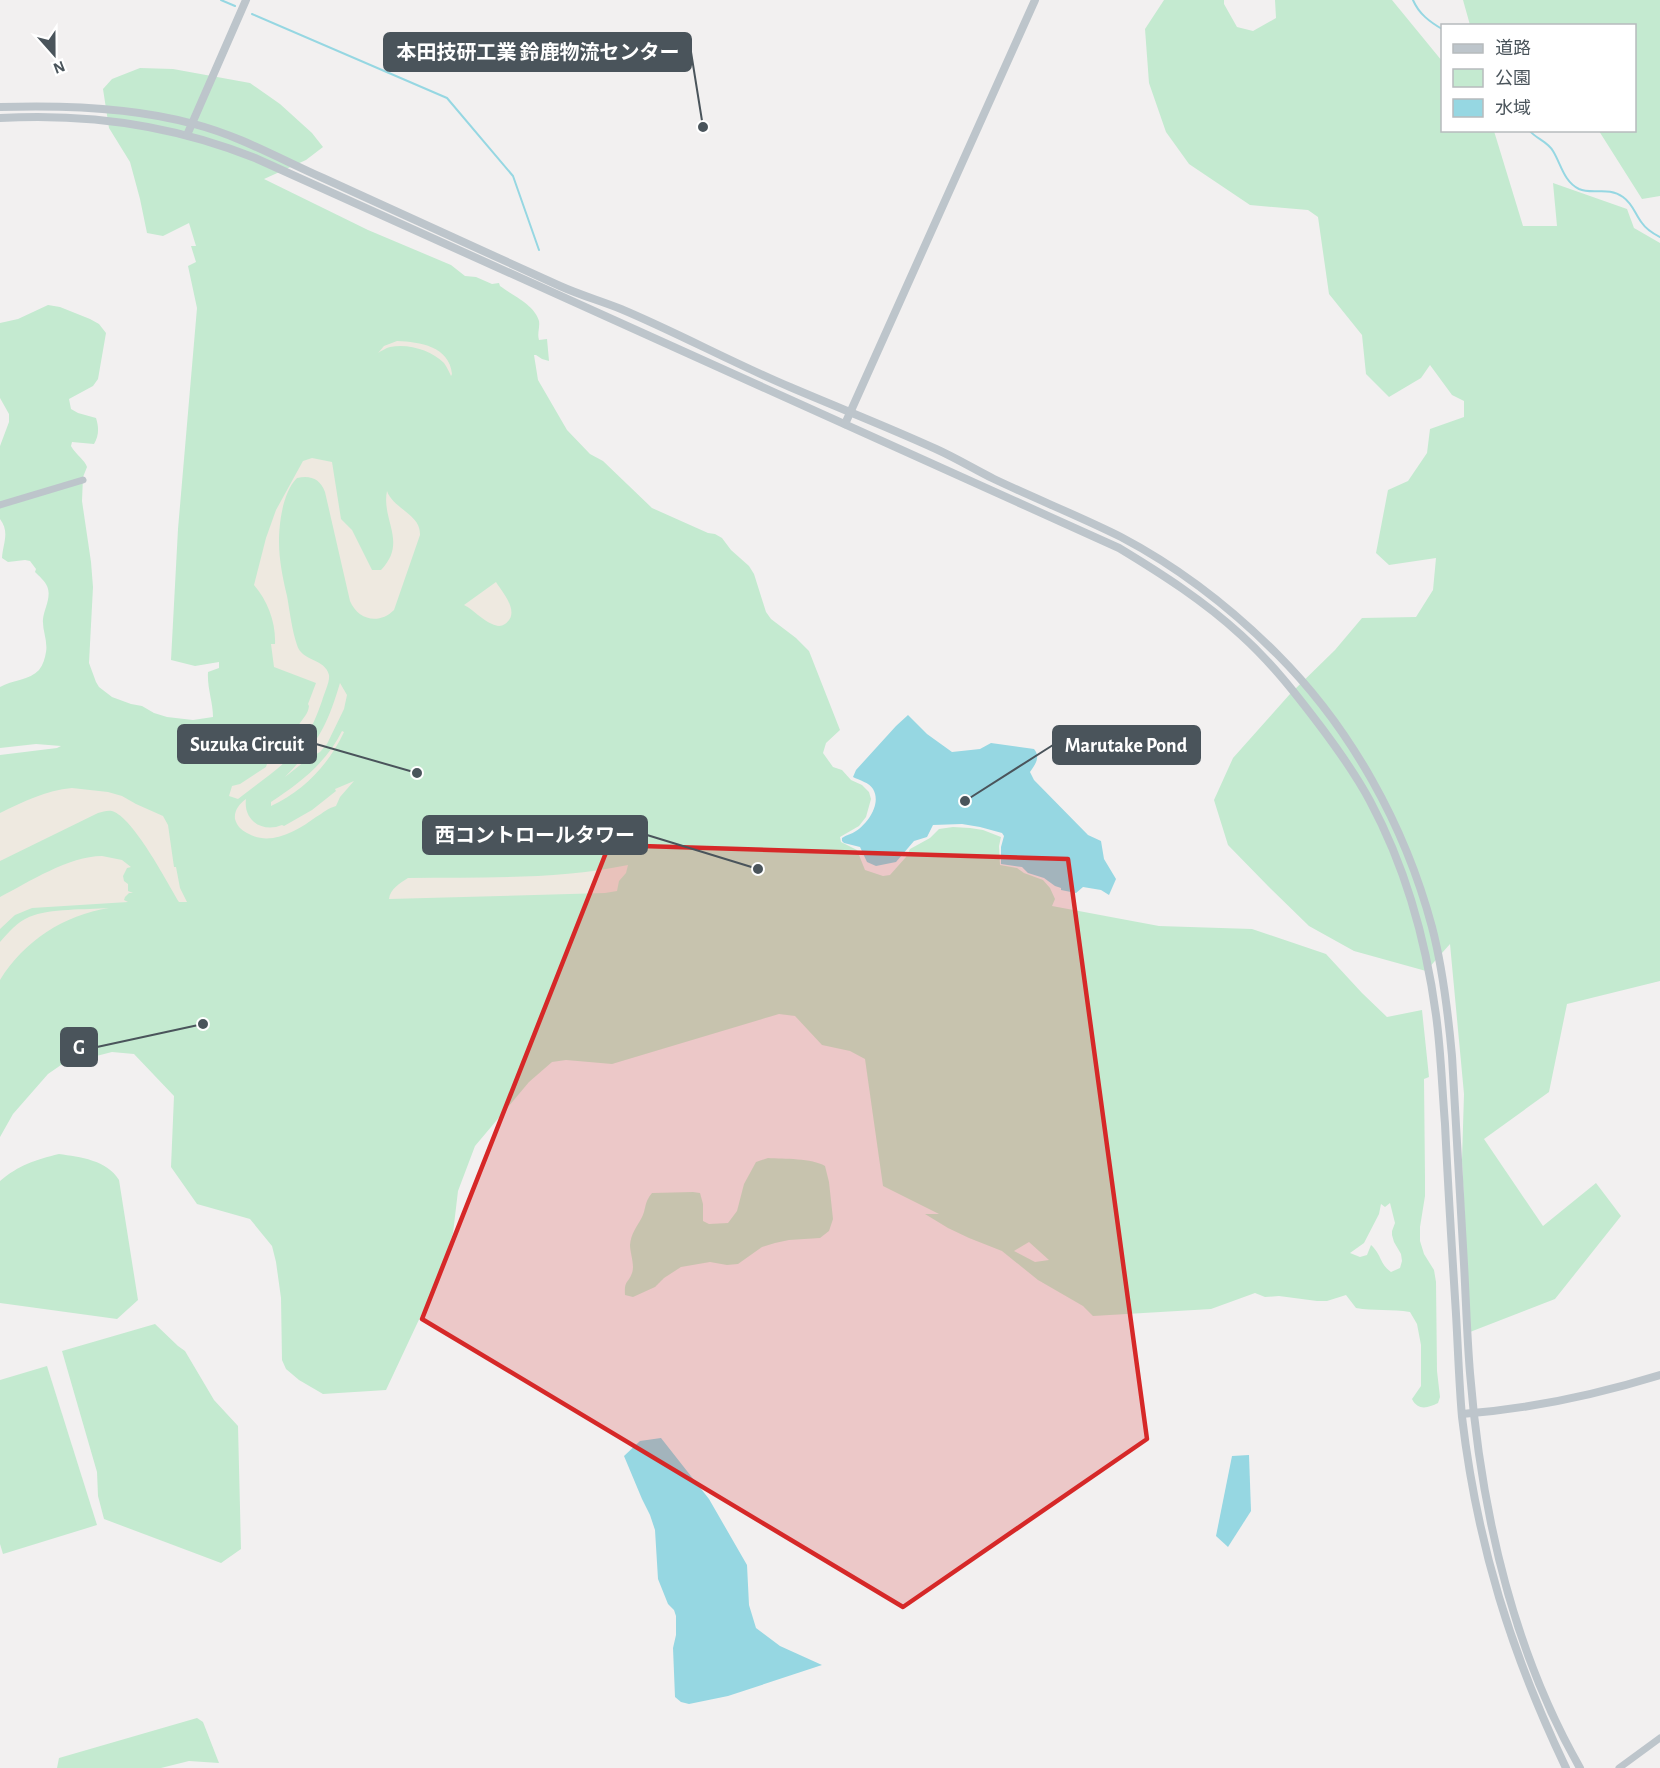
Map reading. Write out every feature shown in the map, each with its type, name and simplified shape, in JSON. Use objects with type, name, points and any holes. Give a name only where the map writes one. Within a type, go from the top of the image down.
[{"type":"street","points":[[188,135],[246,0]]},
{"type":"street","points":[[845,424],[1035,0]]},
{"type":"street","points":[[0,108],[49,106],[118,110],[192,123],[259,147],[431,228],[577,293],[618,308],[789,387],[940,452],[1123,538],[1187,578],[1245,624],[1279,656],[1329,716],[1380,793],[1410,862],[1432,927],[1441,969],[1452,1056],[1469,1362],[1488,1506],[1506,1585],[1539,1683],[1580,1768]]},
{"type":"street","points":[[0,118],[58,116],[117,121],[188,135],[221,144],[255,158],[1119,548],[1180,586],[1239,633],[1270,663],[1297,694],[1338,750],[1369,798],[1383,826],[1422,932],[1435,1006],[1440,1054],[1462,1414],[1476,1506],[1495,1588],[1513,1643],[1566,1768]]},
{"type":"street","points":[[0,505],[83,480]]},
{"type":"street","points":[[1462,1414],[1517,1409],[1562,1401],[1660,1375]]},
{"type":"street","points":[[1619,1768],[1660,1738]]},
{"type":"highlighted area","points":[[609,845],[1068,859],[1147,1439],[903,1607],[422,1319]]},
{"type":"green space","points":[[1164,0],[1224,0],[1237,27],[1253,31],[1276,18],[1275,0],[1392,0],[1441,60],[1441,132],[1494,132],[1523,226],[1557,226],[1553,183],[1627,209],[1634,228],[1660,243],[1660,981],[1567,1004],[1549,1092],[1484,1139],[1543,1226],[1596,1183],[1621,1216],[1555,1299],[1470,1332],[1462,1160],[1464,1094],[1450,944],[1426,971],[1354,951],[1309,926],[1228,845],[1214,800],[1233,758],[1290,694],[1335,650],[1362,618],[1416,617],[1433,590],[1436,558],[1389,565],[1376,553],[1388,490],[1408,481],[1427,453],[1430,429],[1464,417],[1464,401],[1452,395],[1430,365],[1421,378],[1389,397],[1366,374],[1362,335],[1329,294],[1318,217],[1308,210],[1250,205],[1189,164],[1166,132],[1149,83],[1145,29]]},
{"type":"green space","points":[[1463,0],[1660,0],[1660,196],[1642,199],[1600,132],[1636,132],[1636,24],[1470,24]]},
{"type":"green space","points":[[140,68],[173,69],[250,83],[280,104],[312,133],[323,147],[306,160],[264,179],[368,230],[451,265],[465,276],[476,277],[492,284],[499,283],[533,310],[539,321],[539,340],[547,339],[549,361],[534,355],[538,380],[567,430],[590,454],[603,461],[652,508],[722,538],[754,574],[766,612],[771,619],[809,651],[840,730],[826,743],[823,753],[833,767],[842,770],[851,780],[862,785],[869,792],[871,799],[866,817],[859,826],[840,837],[841,842],[857,850],[865,870],[883,876],[890,875],[910,849],[930,838],[939,829],[953,827],[983,830],[1001,837],[1000,865],[1017,868],[1043,880],[1055,899],[1052,906],[1159,926],[1252,929],[1326,954],[1387,1017],[1422,1010],[1429,1077],[1424,1079],[1425,1196],[1420,1241],[1424,1254],[1434,1270],[1436,1282],[1437,1371],[1440,1397],[1438,1403],[1420,1407],[1412,1399],[1421,1386],[1421,1345],[1417,1324],[1410,1312],[1356,1308],[1346,1295],[1327,1301],[1317,1301],[1279,1296],[1265,1297],[1255,1293],[1211,1309],[1093,1316],[1083,1306],[1038,1280],[1002,1251],[948,1228],[925,1214],[939,1214],[883,1186],[865,1059],[850,1051],[822,1045],[795,1016],[779,1014],[612,1064],[566,1060],[552,1062],[529,1082],[475,1146],[458,1191],[453,1233],[438,1279],[386,1390],[323,1394],[299,1380],[286,1369],[282,1360],[281,1298],[272,1246],[250,1219],[197,1204],[171,1167],[174,1096],[134,1054],[112,1052],[61,1065],[48,1074],[13,1114],[0,1137],[0,755],[61,746],[36,744],[0,748],[0,687],[31,676],[42,666],[46,648],[43,619],[49,594],[46,584],[35,572],[36,569],[30,561],[8,562],[2,558],[5,528],[0,519],[0,446],[9,422],[9,414],[0,398],[0,323],[18,319],[48,305],[60,307],[90,319],[99,324],[106,333],[98,379],[93,386],[69,399],[71,409],[96,418],[98,425],[98,435],[94,444],[72,442],[71,446],[87,467],[83,477],[82,501],[93,587],[89,663],[99,687],[112,697],[167,717],[193,720],[213,717],[208,672],[219,668],[219,662],[195,666],[171,660],[178,529],[197,308],[188,266],[196,262],[191,246],[196,246],[189,223],[163,236],[147,233],[130,162],[109,128],[103,89],[112,79]],"holes":[[[1390,1203],[1395,1223],[1392,1235],[1402,1261],[1400,1268],[1391,1272],[1371,1245],[1367,1255],[1360,1257],[1350,1253],[1364,1243],[1379,1214],[1381,1204],[1385,1207]],[[1029,1242],[1049,1260],[1035,1262],[1014,1251]]]},
{"type":"green space","points":[[59,1154],[84,1158],[100,1164],[114,1173],[119,1180],[138,1300],[117,1319],[0,1303],[0,1181],[28,1164]]},
{"type":"green space","points":[[768,1158],[805,1160],[825,1166],[833,1219],[829,1231],[820,1238],[789,1240],[762,1247],[738,1264],[710,1262],[681,1267],[655,1287],[633,1297],[625,1295],[626,1284],[633,1270],[631,1238],[652,1193],[700,1193],[703,1204],[703,1221],[709,1224],[728,1223],[737,1211],[744,1184],[756,1162]]},
{"type":"green space","points":[[155,1324],[185,1351],[214,1400],[238,1426],[241,1549],[221,1563],[104,1519],[98,1496],[97,1472],[62,1351]]},
{"type":"green space","points":[[47,1366],[97,1525],[3,1554],[0,1544],[0,1380]]},
{"type":"green space","points":[[197,1718],[203,1722],[219,1763],[189,1761],[161,1768],[57,1768],[59,1758]]},
{"type":"sand","points":[[397,341],[432,347],[445,357],[450,365],[451,376],[439,358],[419,349],[397,346],[388,347],[378,353],[384,346]]},
{"type":"sand","points":[[312,458],[332,462],[341,519],[352,530],[372,570],[381,570],[389,560],[392,550],[392,531],[386,502],[387,491],[395,503],[416,522],[420,535],[394,610],[382,618],[363,616],[358,613],[350,601],[323,488],[318,481],[307,477],[297,478],[292,484],[283,508],[279,549],[292,627],[300,650],[327,670],[329,681],[316,717],[303,742],[281,766],[238,799],[229,796],[232,786],[240,784],[266,767],[269,758],[283,753],[290,745],[308,711],[308,704],[316,683],[274,667],[271,644],[275,644],[275,636],[272,620],[263,598],[254,585],[276,510],[303,461]]},
{"type":"sand","points":[[496,582],[511,609],[509,619],[500,626],[488,622],[464,605]]},
{"type":"sand","points":[[340,683],[347,695],[344,709],[327,744],[320,752],[285,777],[320,734]]},
{"type":"sand","points":[[342,731],[344,732],[338,744],[323,766],[294,793],[271,806],[271,802],[302,780],[320,763]]},
{"type":"sand","points":[[354,781],[340,797],[336,806],[283,836],[256,837],[241,829],[235,819],[237,808],[246,799],[248,813],[256,823],[268,827],[284,826],[312,810],[336,791],[335,789]]},
{"type":"sand","points":[[72,788],[122,796],[163,816],[168,825],[174,867],[176,867],[180,888],[187,902],[179,902],[139,837],[130,825],[112,811],[98,813],[0,861],[0,813],[44,794]]},
{"type":"sand","points":[[102,856],[122,860],[131,867],[127,868],[123,876],[124,881],[128,884],[128,891],[133,893],[125,897],[124,900],[128,902],[32,908],[15,915],[0,929],[0,897],[63,865],[89,857]]},
{"type":"sand","points":[[628,865],[626,873],[619,881],[617,891],[605,893],[389,899],[393,889],[408,878],[546,875]]},
{"type":"sand","points":[[109,908],[76,917],[47,932],[21,953],[0,980],[0,942],[21,922],[47,912]]},
{"type":"water","points":[[908,715],[927,734],[952,752],[980,749],[991,743],[1034,749],[1037,758],[1030,772],[1034,780],[1088,835],[1101,841],[1104,859],[1116,879],[1109,895],[1101,890],[1083,887],[1076,893],[1061,890],[1044,878],[1028,873],[1022,867],[1001,864],[1001,847],[1004,836],[1002,833],[980,827],[962,824],[933,825],[927,837],[914,841],[896,862],[876,866],[867,862],[860,847],[844,843],[842,838],[856,831],[869,819],[876,801],[872,787],[853,777],[856,770]]},
{"type":"water","points":[[661,1438],[709,1499],[747,1565],[749,1605],[756,1628],[780,1646],[822,1665],[728,1696],[689,1704],[675,1697],[673,1648],[676,1616],[668,1604],[658,1579],[655,1530],[624,1456],[640,1441]]},
{"type":"water","points":[[1249,1455],[1251,1511],[1228,1547],[1216,1536],[1232,1456]]},
{"type":"waterway","points":[[221,0],[235,6]]},
{"type":"waterway","points":[[1413,0],[1425,17],[1441,28]]},
{"type":"waterway","points":[[252,14],[447,98],[513,176],[539,250]]},
{"type":"waterway","points":[[1531,132],[1551,148],[1566,177],[1574,186],[1584,191],[1606,191],[1623,197],[1632,206],[1644,225],[1660,237]]},
{"type":"place","name":"本田技研工業 鈴鹿物流センター","points":[[703,127]]},
{"type":"place","name":"Suzuka Circuit","points":[[417,773]]},
{"type":"place","name":"Marutake Pond","points":[[965,801]]},
{"type":"place","name":"西コントロールタワー","points":[[758,869]]},
{"type":"place","name":"G","points":[[203,1024]]}]
